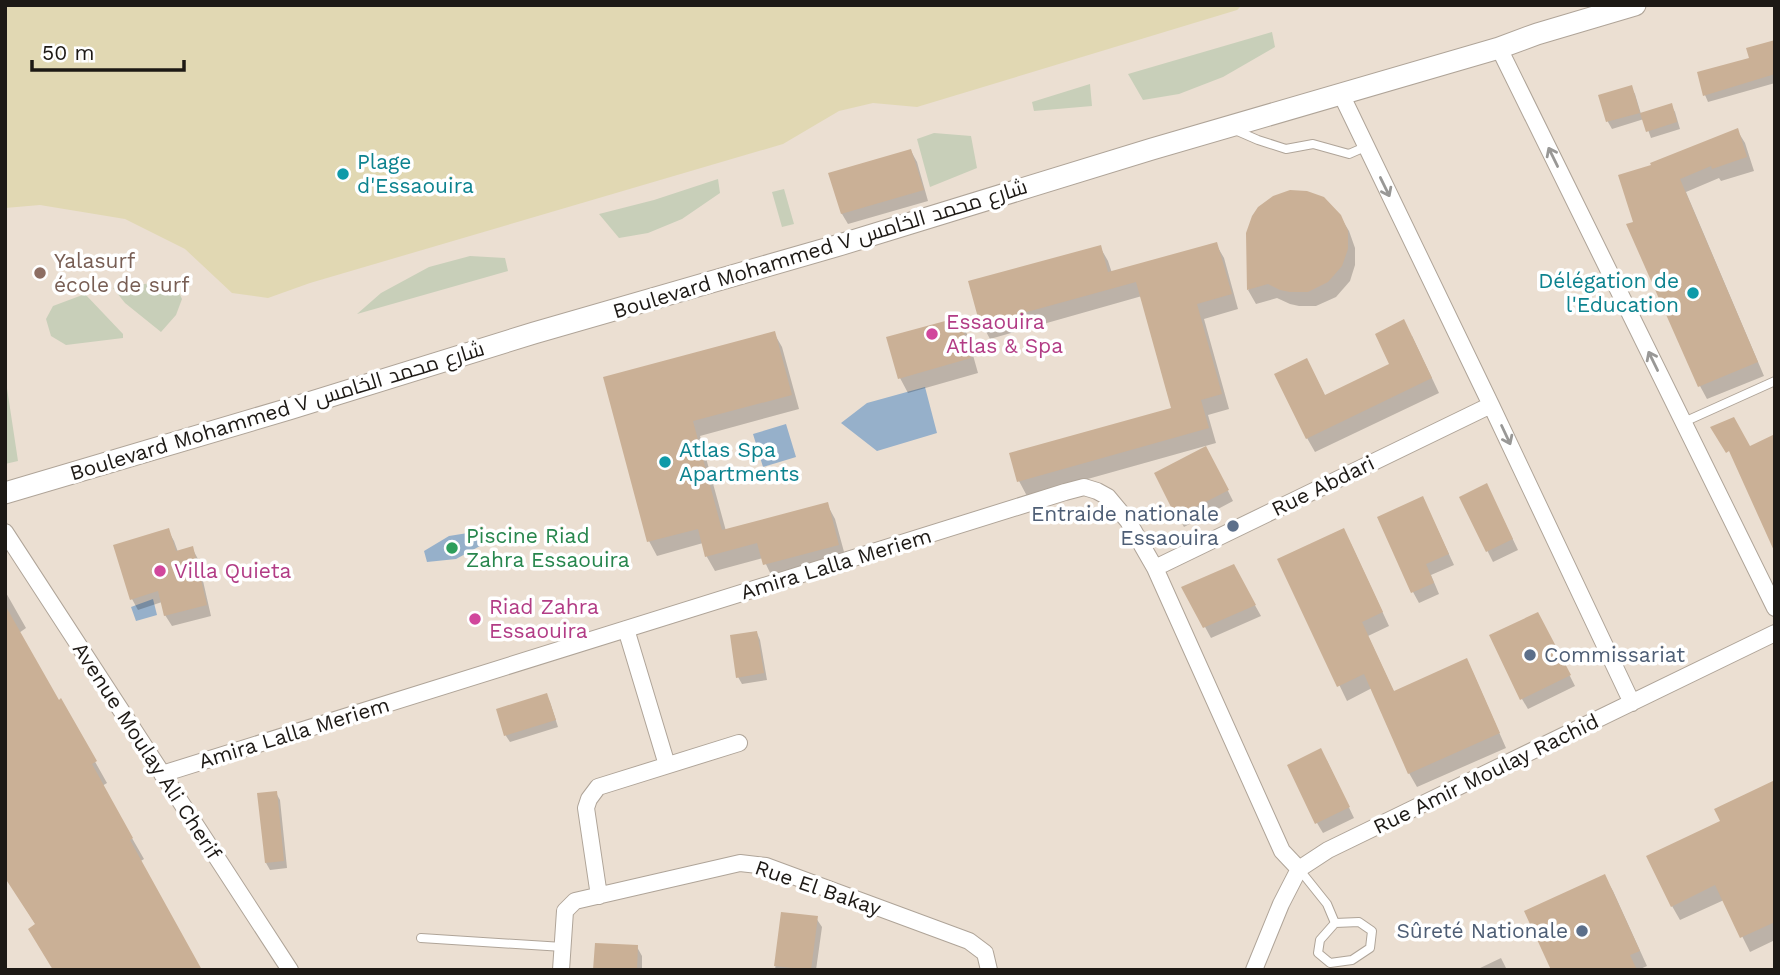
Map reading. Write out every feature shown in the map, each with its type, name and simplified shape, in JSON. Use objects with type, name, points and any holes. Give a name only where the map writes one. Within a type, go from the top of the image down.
[{"type":"street","name":"Boulevard Mohammed V شارع محمد الخامس","points":[[5,493],[534,333],[836,246],[1125,157],[1499,48],[1635,5]]},
{"type":"street","points":[[1499,48],[1775,608]]},
{"type":"street","points":[[1341,94],[1632,703]]},
{"type":"street","name":"Rue Abdari","points":[[1155,568],[1491,405]]},
{"type":"street","name":"Amira Lalla Meriem","points":[[162,774],[1084,487],[1108,497],[1128,521],[1155,568],[1282,850],[1299,869]]},
{"type":"street","name":"Avenue Moulay Ali Cherif","points":[[5,531],[290,970]]},
{"type":"street","points":[[626,629],[667,765]]},
{"type":"street","name":"Rue Amir Moulay Rachid","points":[[1254,970],[1281,904],[1299,869],[1328,850],[1775,633]]},
{"type":"street","points":[[599,896],[586,808],[598,788],[738,743]]},
{"type":"street","name":"Rue El Bakay","points":[[561,970],[565,911],[575,901],[740,863],[766,866],[969,941],[985,953],[989,970]]},
{"type":"lane","points":[[1229,127],[1258,141],[1286,149],[1314,144],[1349,154],[1365,147]]},
{"type":"lane","points":[[1684,422],[1775,381]]},
{"type":"lane","points":[[1299,869],[1327,904],[1335,923]]},
{"type":"lane","points":[[1359,922],[1372,931],[1370,948],[1352,960],[1330,963],[1318,953],[1320,940],[1335,923],[1359,922]]},
{"type":"lane","points":[[421,938],[563,947]]},
{"type":"green space","points":[[1272,32],[1275,47],[1223,77],[1179,94],[1143,100],[1128,74]]},
{"type":"green space","points":[[1090,84],[1092,106],[1034,111],[1032,102]]},
{"type":"green space","points":[[934,133],[971,136],[977,168],[930,187],[917,139]]},
{"type":"green space","points":[[718,179],[720,193],[682,219],[648,233],[619,238],[599,214],[654,200]]},
{"type":"green space","points":[[784,189],[794,224],[782,227],[772,192]]},
{"type":"green space","points":[[470,256],[505,258],[508,271],[357,314],[381,293],[429,267]]},
{"type":"green space","points":[[160,282],[176,286],[182,299],[176,315],[161,332],[125,303],[113,288]]},
{"type":"green space","points":[[85,294],[123,334],[123,338],[66,345],[51,336],[46,319],[53,306]]},
{"type":"green space","points":[[5,375],[18,461],[5,464]]},
{"type":"sand","name":"Plage d'Essaouira","points":[[5,5],[1242,5],[1237,10],[917,107],[873,103],[839,111],[783,144],[310,283],[268,298],[232,293],[185,249],[125,219],[40,205],[5,208]]},
{"type":"water","points":[[925,387],[937,433],[877,451],[841,423],[867,403]]},
{"type":"water","points":[[786,424],[796,457],[763,467],[753,434]]},
{"type":"water","name":"Piscine Riad Zahra Essaouira","points":[[474,532],[480,546],[456,559],[427,562],[424,551],[449,536]]},
{"type":"water","points":[[153,599],[157,615],[136,621],[131,607]]},
{"type":"building","points":[[1775,40],[1775,74],[1703,96],[1697,72],[1749,58],[1746,48]]},
{"type":"building","points":[[1632,85],[1640,113],[1606,122],[1598,95]]},
{"type":"building","points":[[1672,103],[1677,122],[1646,132],[1640,113]]},
{"type":"building","name":"Délégation de l'Education","points":[[1738,128],[1747,157],[1712,169],[1711,166],[1680,179],[1758,362],[1698,387],[1626,224],[1633,222],[1618,175],[1651,165],[1650,163]]},
{"type":"building","points":[[911,149],[924,190],[841,214],[828,173]]},
{"type":"building","points":[[1290,190],[1307,191],[1324,197],[1341,215],[1348,231],[1348,249],[1342,266],[1328,282],[1308,292],[1280,290],[1268,284],[1247,290],[1246,233],[1252,216],[1258,207],[1273,196]]},
{"type":"building","name":"Essaouira Atlas & Spa","points":[[1217,242],[1232,294],[1197,304],[1222,394],[1201,400],[1209,428],[1017,482],[1009,453],[1171,408],[1136,282],[980,325],[968,281],[1101,245],[1108,272]]},
{"type":"building","points":[[960,317],[971,358],[898,379],[886,337]]},
{"type":"building","points":[[1404,319],[1432,378],[1306,439],[1274,374],[1307,358],[1325,395],[1389,364],[1375,334]]},
{"type":"building","name":"Atlas Spa Apartments","points":[[775,331],[792,395],[693,421],[722,530],[828,502],[839,545],[763,565],[757,543],[705,557],[698,529],[647,542],[603,377]]},
{"type":"building","points":[[1734,417],[1750,446],[1775,434],[1775,553],[1729,451],[1726,453],[1710,427]]},
{"type":"building","points":[[1206,446],[1229,490],[1176,517],[1154,473]]},
{"type":"building","points":[[1487,483],[1513,539],[1486,552],[1459,497]]},
{"type":"building","points":[[1423,496],[1449,554],[1426,564],[1434,583],[1411,593],[1377,517]]},
{"type":"building","name":"Villa Quieta","points":[[169,528],[176,551],[193,546],[207,605],[164,616],[158,591],[130,600],[113,545]]},
{"type":"building","points":[[1344,528],[1383,612],[1362,622],[1394,691],[1467,658],[1500,733],[1408,774],[1364,674],[1337,687],[1277,559]]},
{"type":"building","points":[[1234,564],[1256,605],[1203,628],[1181,587]]},
{"type":"building","points":[[5,605],[97,761],[92,764],[133,838],[130,840],[202,970],[53,970],[28,929],[35,924],[5,878]]},
{"type":"building","name":"Commissariat","points":[[1538,612],[1571,675],[1520,700],[1489,635]]},
{"type":"building","points":[[757,631],[764,673],[736,678],[730,635]]},
{"type":"building","points":[[547,693],[556,720],[504,736],[496,709]]},
{"type":"building","points":[[1321,748],[1350,807],[1315,824],[1287,765]]},
{"type":"building","points":[[1775,780],[1775,922],[1740,938],[1715,885],[1671,907],[1646,856],[1720,821],[1714,809]]},
{"type":"building","points":[[277,791],[284,861],[265,863],[257,793]]},
{"type":"building","name":"Sûreté Nationale","points":[[1605,874],[1640,951],[1630,955],[1637,970],[1551,970],[1524,911]]},
{"type":"building","points":[[781,912],[818,916],[811,970],[774,966]]},
{"type":"building","points":[[595,943],[638,945],[637,970],[593,970]]},
{"type":"place","name":"Plage d'Essaouira","points":[[343,174]]},
{"type":"place","name":"Yalasurf école de surf","points":[[40,273]]},
{"type":"place","name":"Délégation de l'Education","points":[[1693,293]]},
{"type":"place","name":"Essaouira Atlas & Spa","points":[[932,334]]},
{"type":"place","name":"Atlas Spa Apartments","points":[[665,462]]},
{"type":"place","name":"Entraide nationale Essaouira","points":[[1233,526]]},
{"type":"place","name":"Piscine Riad Zahra Essaouira","points":[[452,548]]},
{"type":"place","name":"Villa Quieta","points":[[160,571]]},
{"type":"place","name":"Riad Zahra Essaouira","points":[[475,619]]},
{"type":"place","name":"Commissariat","points":[[1530,655]]},
{"type":"place","name":"Sûreté Nationale","points":[[1582,931]]}]
